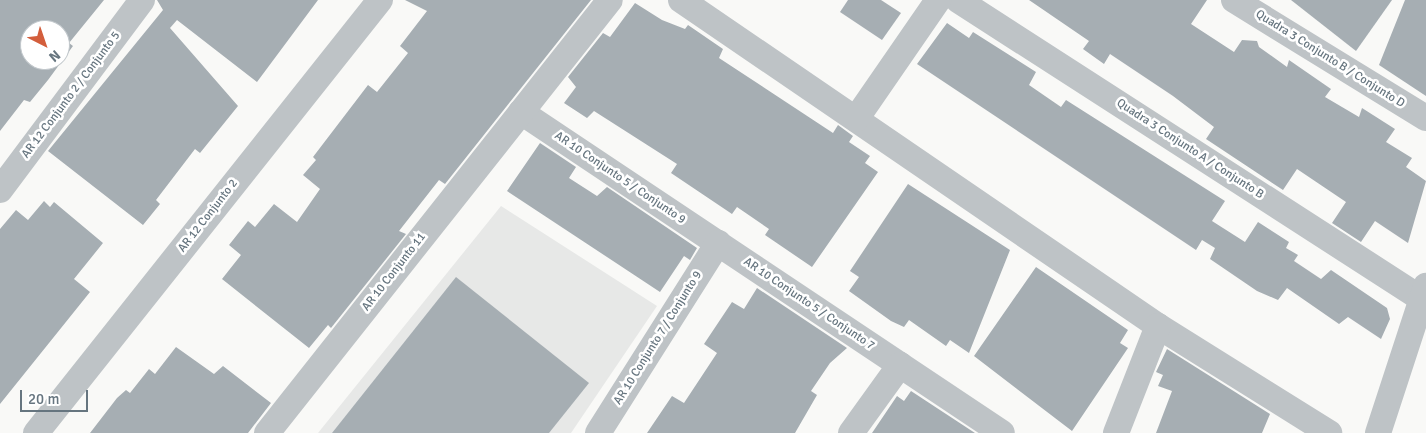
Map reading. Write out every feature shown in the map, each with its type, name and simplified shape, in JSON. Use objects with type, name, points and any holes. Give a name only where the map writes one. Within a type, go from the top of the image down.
[{"type":"street","name":"AR 12 Conjunto 2 / Conjunto 5","points":[[0,190],[142,0]]},
{"type":"street","name":"AR 12 Conjunto 2","points":[[36,433],[380,0]]},
{"type":"street","name":"AR 10 Conjunto 11","points":[[267,433],[610,0]]},
{"type":"street","points":[[681,0],[1158,326],[1293,422],[1328,433]]},
{"type":"street","points":[[856,120],[938,0]]},
{"type":"street","name":"Quadra 3 Conjunto A / Conjunto B","points":[[958,0],[1424,292]]},
{"type":"street","name":"Quadra 3 Conjunto B / Conjunto D","points":[[1234,0],[1426,118]]},
{"type":"street","name":"AR 10 Conjunto 5 / Conjunto 9","points":[[521,112],[718,243]]},
{"type":"street","name":"AR 10 Conjunto 5 / Conjunto 7","points":[[718,243],[1002,433]]},
{"type":"street","name":"AR 10 Conjunto 7 / Conjunto 9","points":[[598,433],[718,243]]},
{"type":"street","points":[[1378,433],[1424,292]]},
{"type":"street","points":[[1116,433],[1158,326]]},
{"type":"street","points":[[852,433],[900,365]]},
{"type":"shaded area","points":[[501,206],[657,306],[571,433],[318,433]]},
{"type":"building","points":[[0,0],[104,0],[70,42],[70,20],[20,20],[20,70],[55,70],[30,102],[24,100],[0,131]]},
{"type":"building","points":[[157,0],[318,0],[257,82],[177,20],[170,28],[238,106],[200,153],[195,149],[156,200],[160,204],[143,225],[48,151],[163,10]]},
{"type":"building","points":[[405,0],[591,0],[445,184],[439,180],[399,231],[406,234],[331,328],[328,325],[309,348],[222,279],[241,255],[229,245],[248,221],[255,227],[274,204],[297,222],[320,189],[303,175],[316,160],[313,157],[368,85],[377,92],[408,53],[400,46],[427,11]]},
{"type":"building","points":[[848,0],[881,0],[901,13],[882,40],[840,12]]},
{"type":"building","points":[[1029,0],[1207,0],[1191,24],[1234,52],[1242,40],[1257,41],[1259,47],[1287,67],[1289,60],[1331,89],[1325,97],[1359,117],[1362,108],[1395,129],[1386,142],[1412,158],[1406,167],[1426,181],[1408,243],[1375,221],[1361,242],[1332,223],[1346,202],[1297,169],[1283,190],[1206,139],[1214,127],[1173,96],[1110,54],[1104,64],[1083,49],[1089,41]]},
{"type":"building","points":[[1291,0],[1392,0],[1356,51]]},
{"type":"building","points":[[1405,0],[1426,0],[1426,96],[1379,65]]},
{"type":"building","points":[[635,3],[662,20],[685,29],[688,25],[723,49],[719,58],[833,133],[838,125],[853,136],[849,142],[870,156],[865,163],[878,172],[812,267],[765,235],[769,229],[737,207],[732,214],[671,173],[677,164],[594,111],[587,118],[564,103],[576,87],[568,77],[603,33],[610,37]]},
{"type":"building","points":[[947,23],[969,38],[973,32],[1036,72],[1029,85],[1061,107],[1066,100],[1225,201],[1212,221],[1245,242],[1258,222],[1289,242],[1286,248],[1298,255],[1294,261],[1321,279],[1331,270],[1387,308],[1390,319],[1381,339],[1348,317],[1339,324],[1287,288],[1278,300],[1257,291],[1210,259],[1215,248],[1202,240],[1196,250],[917,64]]},
{"type":"building","points":[[540,143],[576,167],[569,178],[597,196],[607,187],[697,248],[690,260],[684,256],[660,292],[507,191]]},
{"type":"building","points":[[908,184],[1010,250],[969,353],[950,340],[946,346],[909,320],[904,327],[891,321],[849,291],[859,277],[850,271]]},
{"type":"building","points":[[44,201],[50,207],[54,202],[103,243],[74,279],[90,292],[0,404],[0,229],[16,210],[28,220]]},
{"type":"building","points":[[1036,267],[1128,330],[1120,343],[1128,348],[1072,431],[974,356]]},
{"type":"building","points":[[456,277],[589,383],[549,433],[332,433]]},
{"type":"building","points":[[757,288],[847,348],[830,363],[811,391],[817,395],[795,433],[647,433],[672,396],[684,403],[717,353],[704,344],[732,302],[744,309]]},
{"type":"building","points":[[176,347],[214,374],[223,366],[271,403],[248,433],[90,433],[117,398],[126,390],[130,393],[149,369],[155,374]]},
{"type":"building","points":[[1167,349],[1270,414],[1262,433],[1156,433],[1172,391],[1158,386],[1163,375],[1156,372]]},
{"type":"building","points":[[911,391],[975,433],[872,433],[897,396],[904,401]]}]
